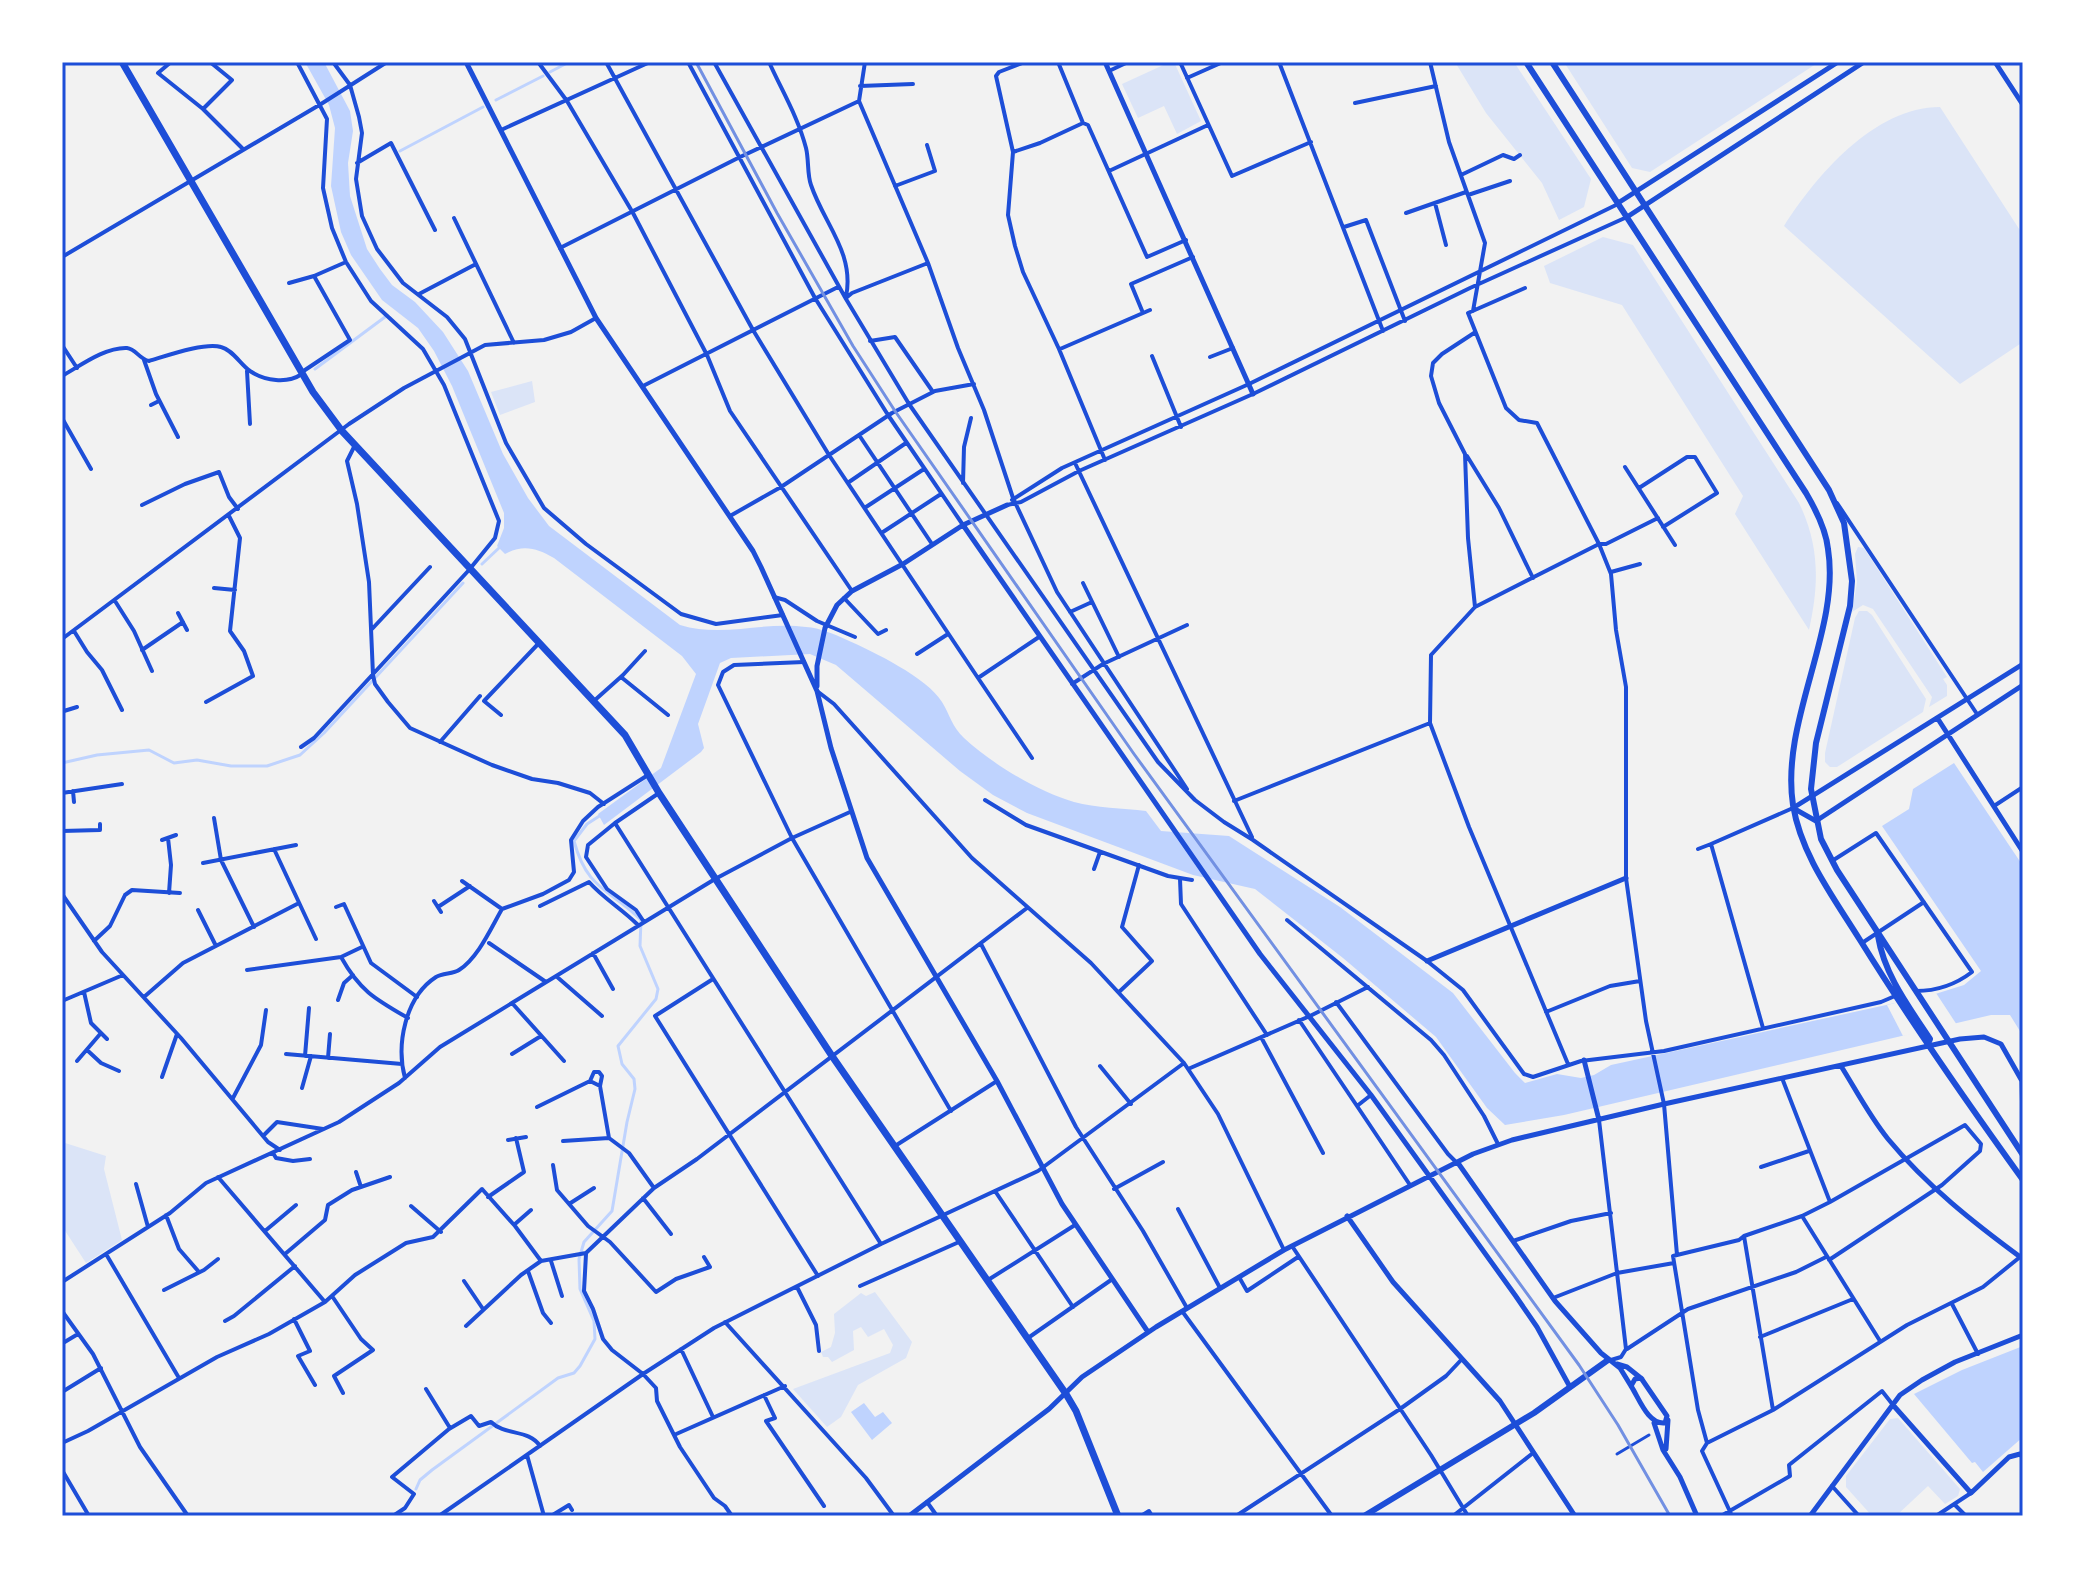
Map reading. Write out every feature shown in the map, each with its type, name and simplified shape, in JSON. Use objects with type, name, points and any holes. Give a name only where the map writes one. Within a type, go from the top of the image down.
[{"type":"main road","points":[[122,62],[302,373],[342,431],[625,735],[659,793],[832,1056],[1066,1394],[1076,1411],[1118,1516]]},
{"type":"main road","points":[[1526,62],[1806,493],[1822,525],[1829,550],[1827,602],[1795,742],[1791,773],[1793,808],[1805,846],[1821,878],[1897,996],[2023,1180]]},
{"type":"main road","points":[[1552,62],[1829,490],[1844,523],[1852,581],[1850,606],[1811,774],[1812,797],[1821,839],[1832,861],[2023,1155]]},
{"type":"main road","points":[[1878,932],[1881,951],[1897,996],[1919,1035],[1928,1042]]},
{"type":"main road","points":[[1364,1516],[1608,1360]]},
{"type":"street","points":[[171,62],[158,73],[203,109],[243,149]]},
{"type":"street","points":[[203,109],[232,80],[210,62]]},
{"type":"street","points":[[297,62],[322,103],[327,119],[323,188],[332,228],[346,262],[371,301],[423,349],[444,385],[499,521],[495,538],[469,570],[311,740],[301,747]]},
{"type":"street","points":[[333,62],[348,86],[362,133],[356,179],[362,216],[377,249],[403,283],[447,317],[465,339],[506,443],[533,493],[553,517],[665,604],[690,617],[716,624],[784,618]]},
{"type":"street","points":[[62,257],[387,62]]},
{"type":"street","points":[[466,62],[596,318],[753,551],[817,691],[850,812],[867,858],[997,1081],[1075,1225],[1148,1332]]},
{"type":"street","points":[[538,62],[567,101],[633,213],[707,355],[730,411],[852,591]]},
{"type":"street","points":[[606,62],[753,330],[829,455],[1032,758]]},
{"type":"street","points":[[501,130],[650,62]]},
{"type":"street","points":[[688,62],[815,298],[906,443],[1260,954],[1371,1095],[1537,1327],[1570,1387]]},
{"type":"street","points":[[714,62],[846,299],[909,404],[1158,762],[1195,800],[1427,961],[1463,990],[1524,1074],[1533,1077],[1584,1060],[1653,1053],[1897,996]]},
{"type":"street","points":[[769,62],[796,114],[807,151],[810,184],[840,241],[849,284],[846,299]]},
{"type":"street","points":[[865,62],[859,101],[928,263],[1015,500],[1057,592],[1195,800]]},
{"type":"street","points":[[1025,62],[996,76],[1013,152],[1008,215],[1023,272],[1105,460]]},
{"type":"street","points":[[1058,62],[1083,123],[1088,125],[1147,257],[1186,240]]},
{"type":"street","points":[[1105,62],[1253,394]]},
{"type":"street","points":[[1109,71],[1128,62]]},
{"type":"street","points":[[1180,62],[1232,176],[1311,142]]},
{"type":"street","points":[[1187,78],[1223,62]]},
{"type":"street","points":[[1279,62],[1383,331]]},
{"type":"street","points":[[1430,62],[1449,142],[1485,243],[1473,311]]},
{"type":"street","points":[[817,691],[818,662],[826,627],[837,605],[852,591],[903,564],[963,525],[1007,505],[1075,463],[1249,384],[1618,203],[1838,62]]},
{"type":"street","points":[[1015,500],[1253,394],[1478,284],[1627,217],[1864,62]]},
{"type":"street","points":[[1995,62],[2023,105]]},
{"type":"street","points":[[860,86],[913,84]]},
{"type":"street","points":[[1355,103],[1436,86]]},
{"type":"street","points":[[560,248],[762,146],[859,101]]},
{"type":"street","points":[[1013,152],[1083,123]]},
{"type":"street","points":[[1109,171],[1208,125]]},
{"type":"street","points":[[357,163],[391,143],[435,230]]},
{"type":"street","points":[[894,186],[935,171],[927,145]]},
{"type":"street","points":[[1460,175],[1503,155],[1514,159],[1520,155]]},
{"type":"street","points":[[1406,213],[1510,181]]},
{"type":"street","points":[[1435,203],[1446,245]]},
{"type":"street","points":[[454,218],[514,343]]},
{"type":"street","points":[[1344,227],[1366,220],[1405,321]]},
{"type":"street","points":[[1143,313],[1131,284],[1193,257]]},
{"type":"street","points":[[289,283],[346,262]]},
{"type":"street","points":[[846,299],[852,293],[928,263]]},
{"type":"street","points":[[419,294],[476,264]]},
{"type":"street","points":[[144,360],[211,346],[221,347],[261,376],[288,382],[350,340],[314,276]]},
{"type":"street","points":[[640,387],[839,286]]},
{"type":"street","points":[[1525,288],[1468,313],[1506,408],[1519,420],[1537,423],[1599,544],[1610,572],[1626,687],[1626,878],[1640,981],[1664,1104],[1677,1255]]},
{"type":"street","points":[[1059,349],[1150,310]]},
{"type":"street","points":[[62,639],[404,388],[485,345],[544,340],[571,332],[596,318]]},
{"type":"street","points":[[1474,333],[1442,354],[1433,363],[1431,376],[1439,403],[1465,454],[1499,508],[1533,578]]},
{"type":"street","points":[[870,341],[895,337],[933,392]]},
{"type":"street","points":[[62,345],[77,368]]},
{"type":"street","points":[[62,376],[103,354],[127,348],[144,360],[159,401],[178,437]]},
{"type":"street","points":[[1210,357],[1233,348]]},
{"type":"street","points":[[1152,356],[1181,427]]},
{"type":"street","points":[[247,368],[250,424]]},
{"type":"street","points":[[730,516],[781,487],[888,415],[933,392],[974,384]]},
{"type":"street","points":[[151,405],[159,401]]},
{"type":"street","points":[[62,418],[91,469]]},
{"type":"street","points":[[963,484],[964,447],[971,418]]},
{"type":"street","points":[[859,435],[932,544]]},
{"type":"street","points":[[848,483],[906,443]]},
{"type":"street","points":[[354,447],[347,461],[360,519],[369,582],[375,684],[410,728],[519,775],[590,793],[604,804]]},
{"type":"street","points":[[1465,454],[1468,538],[1475,607]]},
{"type":"street","points":[[1639,488],[1687,457],[1695,457],[1717,493],[1663,527]]},
{"type":"street","points":[[1075,463],[1253,840]]},
{"type":"street","points":[[1625,467],[1675,545]]},
{"type":"street","points":[[865,507],[924,469]]},
{"type":"street","points":[[142,505],[219,472],[229,497],[238,509]]},
{"type":"street","points":[[1829,490],[1977,714]]},
{"type":"street","points":[[882,533],[941,494]]},
{"type":"street","points":[[206,702],[253,676],[244,651],[230,631],[240,538],[229,516]]},
{"type":"street","points":[[1568,1064],[1509,925],[1430,723],[1431,655],[1475,607],[1599,544],[1606,544],[1658,518]]},
{"type":"street","points":[[1610,572],[1640,564]]},
{"type":"street","points":[[372,629],[430,567]]},
{"type":"street","points":[[1083,583],[1119,657]]},
{"type":"street","points":[[214,588],[235,590]]},
{"type":"street","points":[[774,597],[826,627],[855,637]]},
{"type":"street","points":[[844,598],[878,634],[886,630]]},
{"type":"street","points":[[115,601],[152,671]]},
{"type":"street","points":[[1070,612],[1092,602]]},
{"type":"street","points":[[178,613],[187,630]]},
{"type":"street","points":[[142,650],[183,622]]},
{"type":"street","points":[[1072,684],[1103,664],[1187,625]]},
{"type":"street","points":[[74,631],[102,670],[122,710]]},
{"type":"street","points":[[917,654],[948,634]]},
{"type":"street","points":[[978,678],[1039,637]]},
{"type":"street","points":[[501,715],[484,701],[539,643]]},
{"type":"street","points":[[595,700],[645,651]]},
{"type":"street","points":[[803,661],[734,665],[723,672],[718,685],[792,838],[951,1111]]},
{"type":"street","points":[[1698,849],[1793,808],[2023,664]]},
{"type":"street","points":[[102,670],[108,667]]},
{"type":"street","points":[[621,677],[668,715]]},
{"type":"street","points":[[1793,808],[1816,821],[2023,685]]},
{"type":"street","points":[[817,691],[834,704],[972,858],[1091,963],[1184,1063],[1218,1114],[1284,1250]]},
{"type":"street","points":[[440,742],[480,696]]},
{"type":"street","points":[[337,699],[344,704]]},
{"type":"street","points":[[62,707],[64,711],[77,707]]},
{"type":"street","points":[[460,707],[466,712]]},
{"type":"street","points":[[1938,719],[2023,852]]},
{"type":"street","points":[[1234,801],[1430,723]]},
{"type":"street","points":[[306,732],[311,740]]},
{"type":"street","points":[[405,1078],[402,1036],[417,997],[437,977],[459,970],[481,944],[502,909],[543,894],[569,880],[574,872],[571,840],[583,821],[648,775]]},
{"type":"street","points":[[62,793],[119,782]]},
{"type":"street","points":[[1994,806],[2023,787]]},
{"type":"street","points":[[73,791],[74,802]]},
{"type":"street","points":[[644,922],[636,910],[607,889],[586,857],[588,845],[659,793]]},
{"type":"street","points":[[985,800],[1026,825],[1139,865],[1192,880]]},
{"type":"street","points":[[62,1282],[166,1215],[206,1183],[325,1129],[405,1078],[440,1047],[715,879],[792,838],[850,812]]},
{"type":"street","points":[[214,818],[221,860],[254,927]]},
{"type":"street","points":[[75,823],[76,830]]},
{"type":"street","points":[[615,823],[881,1244]]},
{"type":"street","points":[[62,831],[100,830],[100,824]]},
{"type":"street","points":[[208,830],[216,829]]},
{"type":"street","points":[[1832,861],[1876,833],[1972,972],[1960,981],[1931,991],[1916,991]]},
{"type":"street","points":[[169,893],[171,865],[165,839],[176,835]]},
{"type":"street","points":[[1711,844],[1763,1028]]},
{"type":"street","points":[[203,863],[296,845]]},
{"type":"street","points":[[274,849],[316,939]]},
{"type":"street","points":[[1094,869],[1100,852]]},
{"type":"street","points":[[1119,992],[1152,961],[1122,927],[1139,865]]},
{"type":"street","points":[[1180,878],[1181,904],[1264,1036],[1323,1153]]},
{"type":"street","points":[[1427,961],[1626,878]]},
{"type":"street","points":[[462,881],[502,909]]},
{"type":"street","points":[[540,906],[589,882],[638,925]]},
{"type":"street","points":[[434,901],[439,909],[470,886]]},
{"type":"street","points":[[94,941],[110,926],[125,895],[132,890],[180,893]]},
{"type":"street","points":[[62,894],[94,941],[280,1150]]},
{"type":"street","points":[[1862,943],[1924,902]]},
{"type":"street","points":[[144,997],[183,963],[299,903]]},
{"type":"street","points":[[336,907],[344,904],[371,963],[417,997]]},
{"type":"street","points":[[466,1326],[541,1261],[585,1253],[654,1188],[672,1178],[1027,908]]},
{"type":"street","points":[[198,910],[216,946]]},
{"type":"street","points":[[1287,920],[1431,1040],[1444,1055],[1498,1144]]},
{"type":"street","points":[[489,943],[546,982]]},
{"type":"street","points":[[981,944],[1083,1138],[1143,1231],[1184,1309],[1332,1516]]},
{"type":"street","points":[[247,970],[341,957],[362,947]]},
{"type":"street","points":[[319,951],[320,960]]},
{"type":"street","points":[[593,953],[613,989]]},
{"type":"street","points":[[341,957],[378,1003],[408,1018]]},
{"type":"street","points":[[284,965],[285,972]]},
{"type":"street","points":[[62,992],[64,1000],[123,975]]},
{"type":"street","points":[[338,1000],[344,983],[353,975]]},
{"type":"street","points":[[556,976],[602,1016]]},
{"type":"street","points":[[713,979],[655,1016],[818,1276]]},
{"type":"street","points":[[1546,1012],[1610,986],[1640,981]]},
{"type":"street","points":[[1188,1069],[1369,987]]},
{"type":"street","points":[[84,992],[91,1023],[107,1039]]},
{"type":"street","points":[[1336,1002],[1448,1154],[1458,1163],[1553,1298],[1608,1360],[1620,1368],[1653,1420],[1660,1443],[1669,1458]]},
{"type":"street","points":[[512,1003],[564,1061]]},
{"type":"street","points":[[302,1088],[308,1056],[309,1008]]},
{"type":"street","points":[[233,1098],[261,1045],[266,1010]]},
{"type":"street","points":[[1299,1020],[1410,1185]]},
{"type":"street","points":[[77,1061],[101,1033]]},
{"type":"street","points":[[162,1077],[177,1034]]},
{"type":"street","points":[[328,1058],[330,1034]]},
{"type":"street","points":[[512,1054],[541,1036]]},
{"type":"street","points":[[909,1516],[1066,1394],[1082,1377],[1184,1309],[1347,1216],[1498,1144],[1841,1066],[1928,1042],[1984,1037],[2001,1044],[2022,1081],[2023,1122]]},
{"type":"street","points":[[87,1050],[101,1063],[119,1071]]},
{"type":"street","points":[[286,1054],[402,1064]]},
{"type":"street","points":[[1584,1060],[1599,1120],[1626,1349]]},
{"type":"street","points":[[439,1516],[643,1374],[725,1322],[1044,1167],[1184,1063]]},
{"type":"street","points":[[1100,1066],[1131,1104]]},
{"type":"street","points":[[1731,1514],[1702,1451],[1707,1443],[1773,1410],[1880,1341],[1983,1287],[2022,1258],[1934,1189],[1887,1137],[1841,1066]]},
{"type":"street","points":[[537,1107],[590,1081],[594,1072],[599,1072],[603,1080],[600,1086],[609,1138],[627,1152],[654,1188]]},
{"type":"street","points":[[1782,1078],[1830,1202]]},
{"type":"street","points":[[590,1081],[600,1086]]},
{"type":"street","points":[[895,1146],[997,1081]]},
{"type":"street","points":[[1357,1106],[1371,1095]]},
{"type":"street","points":[[264,1135],[277,1122],[325,1129]]},
{"type":"street","points":[[1608,1360],[1621,1357],[1626,1349],[1682,1313],[1707,1301],[1796,1272],[1828,1258],[1934,1189],[1980,1151],[1981,1144],[1965,1125],[1802,1216],[1739,1240],[1673,1256],[1682,1313],[1698,1410],[1707,1443]]},
{"type":"street","points":[[508,1140],[526,1137]]},
{"type":"street","points":[[488,1197],[524,1172],[516,1138]]},
{"type":"street","points":[[563,1141],[609,1138]]},
{"type":"street","points":[[1761,1167],[1809,1151]]},
{"type":"street","points":[[273,1153],[276,1158],[293,1161],[310,1159]]},
{"type":"street","points":[[1114,1189],[1163,1162]]},
{"type":"street","points":[[553,1165],[557,1190],[656,1292],[676,1279],[710,1267],[704,1257]]},
{"type":"street","points":[[356,1172],[361,1187]]},
{"type":"street","points":[[218,1177],[325,1302]]},
{"type":"street","points":[[285,1254],[325,1220],[328,1205],[339,1196],[390,1177]]},
{"type":"street","points":[[136,1184],[148,1227]]},
{"type":"street","points":[[569,1204],[594,1188]]},
{"type":"street","points":[[62,1443],[325,1302],[355,1275],[406,1243],[420,1242],[441,1232],[468,1200],[482,1189],[514,1224],[541,1261]]},
{"type":"street","points":[[995,1191],[1073,1307]]},
{"type":"street","points":[[643,1198],[671,1234]]},
{"type":"street","points":[[265,1231],[296,1205]]},
{"type":"street","points":[[411,1206],[441,1232]]},
{"type":"street","points":[[1178,1209],[1220,1288]]},
{"type":"street","points":[[514,1224],[531,1210]]},
{"type":"street","points":[[1513,1241],[1571,1221],[1611,1213]]},
{"type":"street","points":[[166,1215],[179,1249],[199,1272]]},
{"type":"street","points":[[1347,1216],[1393,1282],[1486,1383],[1575,1516]]},
{"type":"street","points":[[1802,1216],[1880,1341]]},
{"type":"street","points":[[988,1280],[1075,1225]]},
{"type":"street","points":[[1744,1236],[1773,1410]]},
{"type":"street","points":[[860,1286],[961,1241]]},
{"type":"street","points":[[1292,1246],[1468,1516]]},
{"type":"street","points":[[585,1253],[584,1291],[603,1339],[656,1388],[657,1401],[674,1435],[714,1498],[732,1516]]},
{"type":"street","points":[[106,1254],[179,1378]]},
{"type":"street","points":[[1239,1277],[1247,1291],[1298,1257]]},
{"type":"street","points":[[164,1290],[218,1259]]},
{"type":"street","points":[[551,1261],[562,1296]]},
{"type":"street","points":[[1553,1298],[1617,1273],[1674,1263]]},
{"type":"street","points":[[225,1321],[295,1266]]},
{"type":"street","points":[[528,1271],[543,1313],[551,1323]]},
{"type":"street","points":[[1028,1338],[1111,1280]]},
{"type":"street","points":[[464,1281],[483,1310]]},
{"type":"street","points":[[797,1287],[816,1325],[819,1351]]},
{"type":"street","points":[[332,1296],[361,1339],[373,1350],[334,1376],[343,1393]]},
{"type":"street","points":[[1760,1337],[1853,1299]]},
{"type":"street","points":[[1952,1304],[1978,1354]]},
{"type":"street","points":[[62,1311],[101,1368],[140,1447],[188,1516]]},
{"type":"street","points":[[294,1319],[310,1351],[298,1356],[315,1385]]},
{"type":"street","points":[[725,1322],[866,1478],[894,1516]]},
{"type":"street","points":[[63,1343],[78,1334]]},
{"type":"street","points":[[1810,1516],[1900,1395],[1922,1380],[2023,1335]]},
{"type":"street","points":[[681,1349],[713,1417]]},
{"type":"street","points":[[1236,1516],[1400,1409],[1446,1376],[1464,1358]]},
{"type":"street","points":[[1608,1360],[1627,1367],[1643,1380],[1667,1419],[1669,1425],[1665,1448],[1697,1516]]},
{"type":"street","points":[[62,1392],[101,1368]]},
{"type":"street","points":[[1631,1386],[1635,1379],[1643,1380]]},
{"type":"street","points":[[674,1435],[785,1386]]},
{"type":"street","points":[[426,1389],[450,1429]]},
{"type":"street","points":[[1721,1516],[1731,1514],[1790,1476],[1789,1465],[1882,1391],[1971,1493]]},
{"type":"street","points":[[764,1395],[775,1418],[766,1421],[824,1506]]},
{"type":"street","points":[[393,1516],[405,1508],[414,1494],[392,1477],[450,1429],[471,1416],[479,1426],[493,1424],[531,1437],[540,1446]]},
{"type":"street","points":[[1653,1420],[1662,1424],[1667,1419]]},
{"type":"street","points":[[1617,1454],[1649,1435]]},
{"type":"street","points":[[1453,1516],[1533,1453]]},
{"type":"street","points":[[1936,1516],[1971,1493],[2009,1457],[2020,1454],[2023,1457]]},
{"type":"street","points":[[527,1455],[544,1516]]},
{"type":"street","points":[[62,1470],[89,1516]]},
{"type":"street","points":[[1832,1486],[1859,1516]]},
{"type":"street","points":[[77,1496],[84,1492]]},
{"type":"street","points":[[927,1502],[937,1516]]},
{"type":"street","points":[[551,1516],[569,1505],[572,1510]]},
{"type":"street","points":[[1955,1505],[1966,1516]]},
{"type":"street","points":[[1141,1516],[1149,1511],[1152,1516]]},
{"type":"shaded area","points":[[1174,62],[1201,121],[1177,134],[1164,106],[1138,118],[1122,84]]},
{"type":"shaded area","points":[[1455,62],[1514,62],[1591,179],[1584,207],[1559,220],[1542,183],[1486,113]]},
{"type":"shaded area","points":[[1564,62],[1819,62],[1650,172],[1632,168]]},
{"type":"shaded area","points":[[1940,107],[2023,235],[2023,342],[1960,384],[1784,226],[1830,166],[1870,131],[1916,110]]},
{"type":"shaded area","points":[[1603,237],[1633,245],[1799,503],[1811,535],[1816,566],[1809,630],[1735,514],[1743,496],[1622,305],[1550,283],[1544,266]]},
{"type":"shaded area","points":[[532,381],[535,402],[500,415],[491,392]]},
{"type":"shaded area","points":[[1858,547],[1864,548],[1947,677],[1943,679],[1947,685],[1947,696],[1929,707],[1932,697],[1873,609],[1863,605],[1852,612]]},
{"type":"shaded area","points":[[1859,611],[1872,615],[1926,699],[1923,712],[1837,767],[1830,767],[1825,762],[1825,753]]},
{"type":"shaded area","points":[[62,1142],[106,1156],[104,1169],[122,1240],[86,1263],[62,1226]]},
{"type":"shaded area","points":[[875,1292],[912,1342],[906,1358],[858,1385],[841,1417],[827,1427],[793,1389],[890,1353],[893,1345],[884,1329],[868,1337],[861,1327],[853,1331],[854,1350],[832,1362],[821,1352],[831,1347],[835,1333],[834,1314],[861,1293],[866,1296]]},
{"type":"shaded area","points":[[1898,1418],[1960,1489],[1958,1496],[1945,1504],[1928,1486],[1896,1516],[1872,1516],[1846,1487],[1846,1476],[1890,1419]]},
{"type":"water","points":[[305,62],[324,62],[350,111],[353,131],[348,163],[350,196],[367,249],[392,285],[415,302],[443,332],[468,371],[503,454],[528,498],[549,526],[680,625],[712,630],[790,626],[832,634],[884,658],[925,684],[942,702],[964,738],[1001,767],[1030,784],[1082,804],[1146,811],[1161,831],[1229,836],[1340,907],[1453,993],[1525,1083],[1557,1074],[1581,1078],[1594,1075],[1611,1065],[1932,995],[1964,985],[1981,971],[1882,826],[1909,809],[1913,789],[1954,763],[2023,866],[2023,1036],[2010,1015],[1991,1015],[1564,1115],[1505,1125],[1487,1108],[1436,1037],[1255,889],[1193,875],[1027,813],[993,795],[960,771],[836,665],[810,654],[731,658],[720,663],[698,724],[704,748],[604,825],[598,814],[661,768],[696,674],[682,656],[554,558],[530,548],[505,554],[497,546],[504,528],[504,513],[452,386],[418,328],[382,300],[351,255],[341,232],[331,186],[335,128],[329,105]]},
{"type":"water","points":[[2023,1346],[2023,1437],[1983,1472],[1914,1394],[1962,1370]]},
{"type":"water","points":[[864,1403],[875,1417],[883,1412],[892,1423],[872,1440],[851,1412]]},
{"type":"pier","points":[[1936,993],[1957,1025],[1903,1036],[1887,1005]]},
{"type":"waterway","points":[[550,72],[569,62]]},
{"type":"waterway","points":[[496,100],[543,76]]},
{"type":"waterway","points":[[400,151],[483,107]]},
{"type":"waterway","points":[[315,369],[385,317]]},
{"type":"waterway","points":[[482,564],[500,547]]},
{"type":"waterway","points":[[62,763],[97,755],[149,750],[174,763],[197,760],[231,766],[267,766],[300,755],[463,583]]},
{"type":"waterway","points":[[416,1489],[420,1480],[432,1470],[558,1378],[574,1373],[595,1339],[594,1321],[580,1289],[579,1259],[584,1242],[612,1211],[635,1089],[634,1079],[622,1064],[618,1046],[656,999],[658,989],[640,946],[641,920],[593,879],[579,857],[574,841],[587,824],[601,815]]},
{"type":"railway","points":[[696,62],[777,213],[853,346],[895,411],[1134,754],[1579,1365],[1618,1425],[1670,1516]]}]
